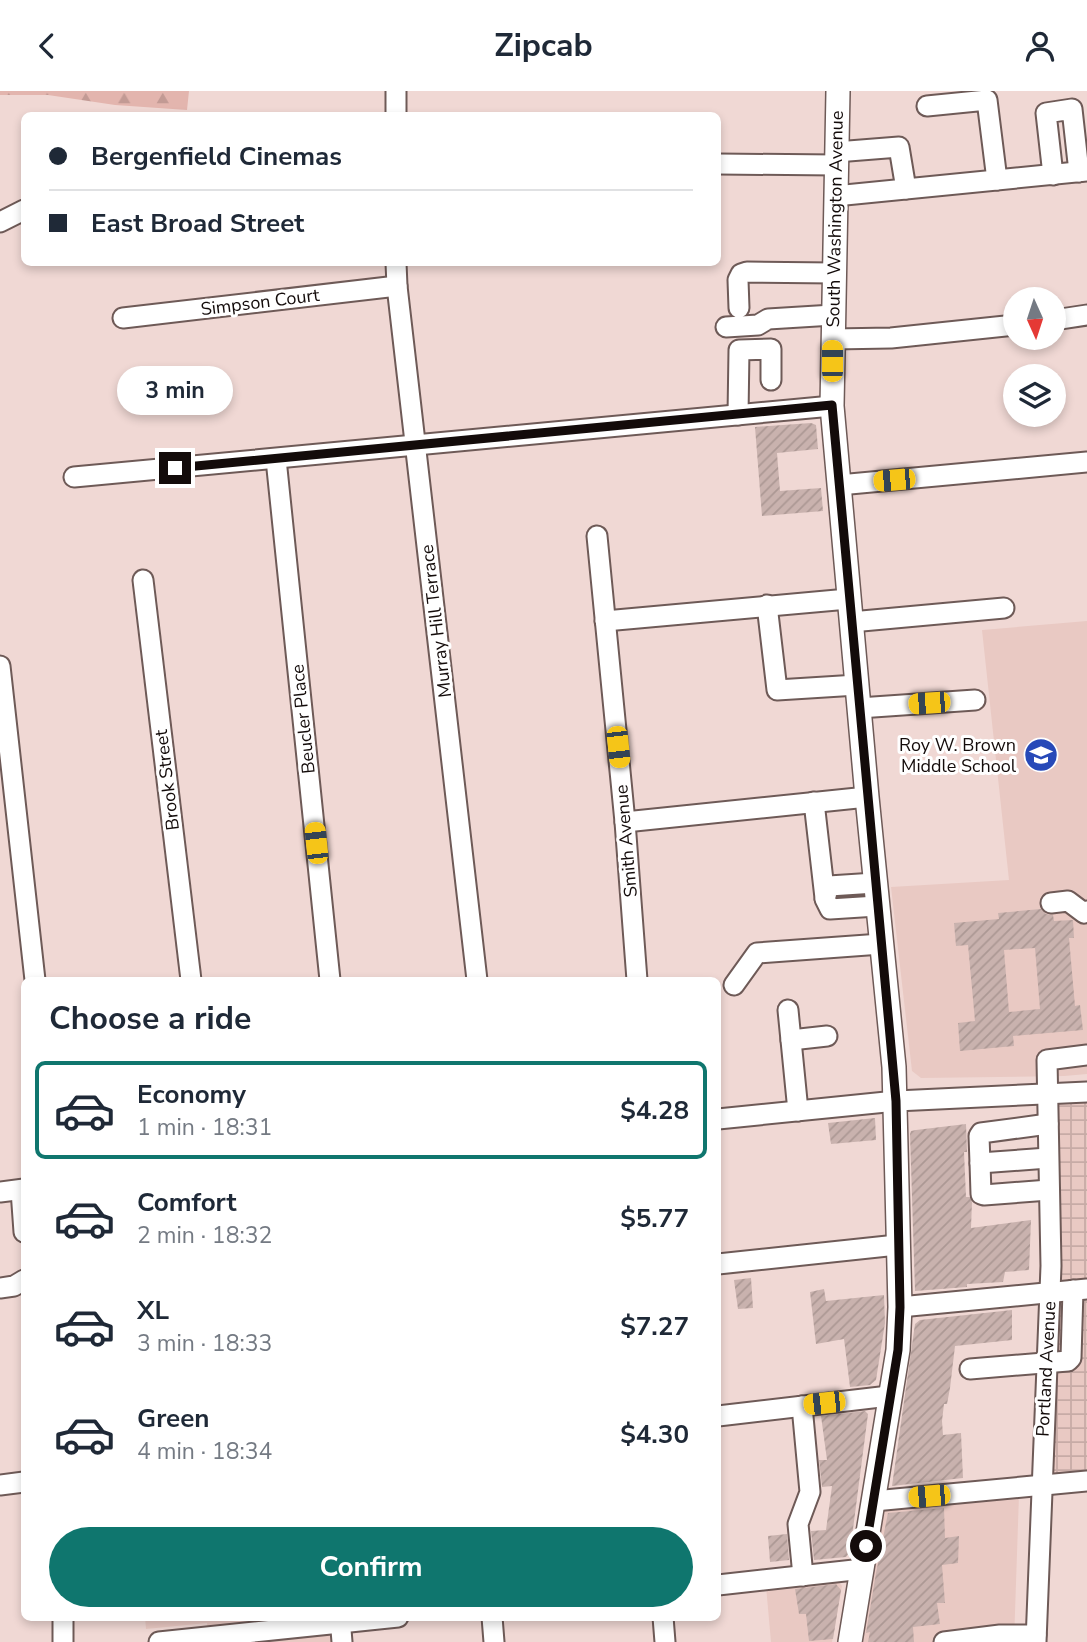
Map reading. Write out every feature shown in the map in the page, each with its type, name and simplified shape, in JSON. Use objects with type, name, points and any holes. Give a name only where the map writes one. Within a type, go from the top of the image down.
[{"type":"main road","name":"South Washington Avenue","points":[[838,91],[832,405],[896,1101],[900,1307],[898,1350],[850,1642]]},
{"type":"street","points":[[396,91],[396,112]]},
{"type":"street","points":[[927,106],[987,100],[997,180]]},
{"type":"street","points":[[835,196],[997,180],[1053,175],[1083,172],[1072,109],[1046,113],[1053,175]]},
{"type":"street","points":[[721,164],[836,158],[899,147],[906,189]]},
{"type":"street","points":[[0,222],[21,212]]},
{"type":"street","name":"Murray Hill Terrace","points":[[396,266],[477,977]]},
{"type":"street","points":[[739,308],[738,280],[741,274],[834,273]]},
{"type":"street","name":"Simpson Court","points":[[123,318],[397,286]]},
{"type":"street","points":[[726,327],[758,325],[768,319],[833,315]]},
{"type":"street","points":[[1066,318],[1087,315]]},
{"type":"street","points":[[832,339],[891,338],[1003,326]]},
{"type":"street","points":[[738,415],[739,350],[771,349],[771,395]]},
{"type":"street","points":[[74,477],[738,415],[771,395],[832,405]]},
{"type":"street","name":"Beucler Place","points":[[276,459],[330,977]]},
{"type":"street","points":[[839,485],[1087,462]]},
{"type":"street","name":"Smith Avenue","points":[[597,536],[625,822],[637,977]]},
{"type":"street","name":"Brook Street","points":[[143,580],[191,977]]},
{"type":"street","points":[[606,621],[848,599]]},
{"type":"street","points":[[767,605],[777,690],[857,685]]},
{"type":"street","points":[[851,622],[1003,608]]},
{"type":"street","points":[[0,666],[4,747],[35,977]]},
{"type":"street","points":[[859,708],[975,700]]},
{"type":"street","points":[[625,822],[867,797]]},
{"type":"street","points":[[814,802],[825,899],[830,909],[877,907]]},
{"type":"street","points":[[825,899],[830,886],[875,883]]},
{"type":"street","points":[[1051,902],[1068,901],[1084,913],[1087,911]]},
{"type":"street","points":[[734,985],[758,953],[881,944]]},
{"type":"street","points":[[788,1010],[798,1111]]},
{"type":"street","points":[[791,1039],[827,1036]]},
{"type":"street","name":"Portland Avenue","points":[[1036,1639],[1049,1293],[1047,1060],[1087,1055]]},
{"type":"street","points":[[721,1119],[896,1101],[1087,1092]]},
{"type":"street","points":[[1048,1124],[981,1133],[979,1136],[981,1194],[1049,1190]]},
{"type":"street","points":[[980,1163],[1048,1158]]},
{"type":"street","points":[[0,1192],[21,1189]]},
{"type":"street","points":[[721,1264],[897,1245]]},
{"type":"street","points":[[0,1288],[21,1284]]},
{"type":"street","points":[[900,1307],[1080,1290],[1071,1358],[1068,1361],[970,1369]]},
{"type":"street","points":[[721,1416],[889,1396]]},
{"type":"street","points":[[802,1406],[810,1492],[798,1524],[803,1576]]},
{"type":"street","points":[[874,1501],[1087,1481]]},
{"type":"street","points":[[0,1485],[21,1482]]},
{"type":"street","points":[[721,1585],[863,1569]]},
{"type":"street","points":[[63,1621],[63,1642]]},
{"type":"street","points":[[159,1642],[341,1627],[375,1621]]},
{"type":"street","points":[[492,1621],[494,1642]]},
{"type":"street","points":[[663,1621],[666,1642]]},
{"type":"street","points":[[944,1642],[1000,1636],[1036,1639]]},
{"type":"shaded area","name":"Roy W. Brown Middle School","points":[[1087,621],[1087,1074],[921,1078],[912,1071],[891,887],[1009,880],[982,630]]},
{"type":"shaded area","points":[[1087,1094],[1087,1476],[1032,1483],[1046,1098]]},
{"type":"shaded area","points":[[1019,1495],[1014,1642],[860,1642],[881,1508]]},
{"type":"shaded area","points":[[837,1580],[842,1586],[832,1642],[771,1642],[766,1586]]},
{"type":"shaded area","points":[[145,1621],[329,1621],[332,1642],[209,1642],[207,1623],[146,1629]]},
{"type":"green space","points":[[0,91],[189,91],[187,110],[115,105],[48,95],[0,95]]},
{"type":"building","points":[[811,423],[816,425],[818,449],[777,453],[780,491],[821,488],[823,511],[762,516],[755,427]]},
{"type":"building","points":[[1041,909],[1046,914],[1053,915],[1054,921],[1073,920],[1074,938],[1069,938],[1075,1006],[1080,1005],[1083,1030],[1013,1036],[1014,1046],[960,1051],[958,1023],[975,1021],[968,945],[956,946],[954,923],[999,919],[998,913]],"holes":[[[1035,948],[1040,1009],[1009,1012],[1004,950]]]},
{"type":"building","points":[[875,1118],[876,1140],[831,1144],[828,1123]]},
{"type":"building","points":[[966,1124],[966,1197],[970,1197],[972,1202],[971,1228],[1031,1220],[1029,1270],[1005,1272],[1003,1282],[915,1291],[910,1134],[916,1130]]},
{"type":"building","points":[[751,1278],[753,1308],[738,1309],[734,1280]]},
{"type":"building","points":[[824,1289],[826,1301],[884,1295],[885,1323],[876,1380],[870,1385],[850,1387],[844,1339],[816,1344],[810,1292]]},
{"type":"building","points":[[1012,1310],[1012,1340],[955,1346],[950,1388],[942,1421],[943,1435],[961,1433],[963,1478],[892,1486],[915,1324],[920,1320]]},
{"type":"building","points":[[865,1411],[868,1414],[850,1552],[846,1557],[814,1560],[811,1531],[826,1530],[832,1486],[822,1487],[819,1460],[827,1460],[821,1416]]},
{"type":"building","points":[[944,1508],[945,1538],[959,1536],[958,1563],[942,1565],[945,1603],[937,1603],[940,1624],[913,1627],[914,1642],[868,1642],[870,1632],[866,1633],[888,1513]]},
{"type":"building","points":[[787,1534],[789,1560],[770,1562],[768,1536]]},
{"type":"building","points":[[836,1584],[841,1590],[833,1639],[809,1641],[806,1614],[799,1614],[795,1589]]},
{"type":"place","name":"Roy W. Brown Middle School","points":[[1041,755]]},
{"type":"route","points":[[175,468],[832,405],[896,1101],[900,1307],[898,1350],[866,1546]]}]
